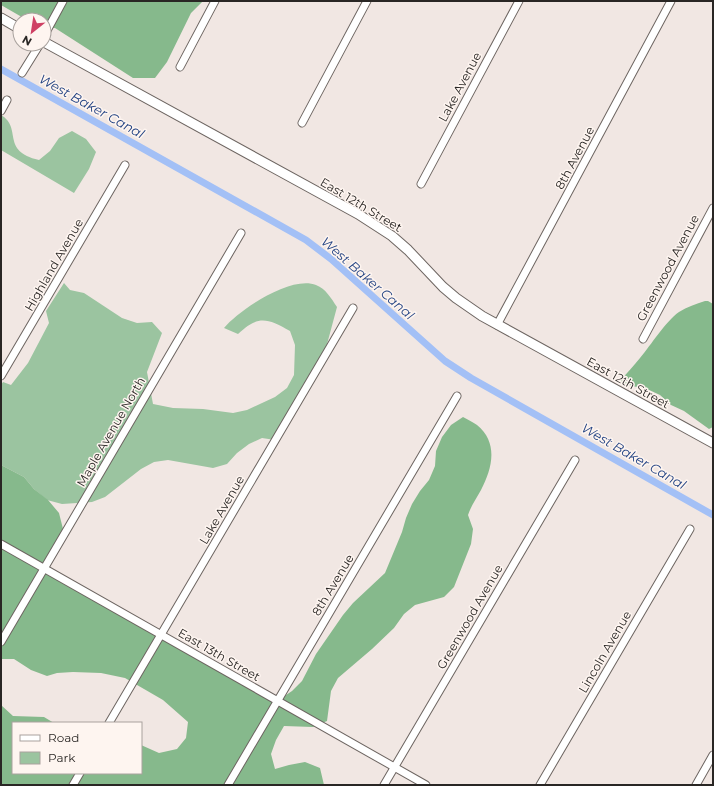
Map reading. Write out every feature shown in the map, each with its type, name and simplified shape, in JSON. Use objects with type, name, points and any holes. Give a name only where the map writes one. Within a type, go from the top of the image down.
[{"type":"street","points":[[52,21],[63,1]]},
{"type":"street","points":[[180,68],[215,1]]},
{"type":"street","points":[[302,123],[367,1]]},
{"type":"street","name":"Lake Avenue","points":[[421,184],[519,1]]},
{"type":"street","name":"8th Avenue","points":[[497,325],[671,1]]},
{"type":"street","points":[[1,18],[12,24]]},
{"type":"street","name":"East 12th Street","points":[[52,46],[352,211],[382,229],[405,247],[456,298],[470,309],[713,443]]},
{"type":"street","points":[[22,73],[35,52]]},
{"type":"street","points":[[1,111],[7,100]]},
{"type":"street","name":"Highland Avenue","points":[[1,376],[125,164]]},
{"type":"street","name":"Greenwood Avenue","points":[[642,339],[713,208]]},
{"type":"street","name":"Maple Avenue North","points":[[1,642],[241,233]]},
{"type":"street","name":"Lake Avenue","points":[[110,722],[353,308]]},
{"type":"street","name":"8th Avenue","points":[[228,785],[457,396]]},
{"type":"street","name":"Greenwood Avenue","points":[[384,785],[575,460]]},
{"type":"street","name":"Lincoln Avenue","points":[[540,785],[690,529]]},
{"type":"street","name":"East 13th Street","points":[[1,544],[426,785]]},
{"type":"street","points":[[696,785],[713,755]]},
{"type":"street","points":[[73,785],[79,774]]},
{"type":"green space","points":[[1,1],[203,1],[191,13],[167,62],[155,78],[133,78],[55,28],[52,28],[52,12],[13,12],[1,5]]},
{"type":"green space","points":[[1,115],[11,126],[16,145],[20,151],[27,156],[39,160],[50,151],[59,138],[72,131],[86,139],[96,152],[89,169],[74,193],[1,150]]},
{"type":"green space","points":[[64,283],[70,290],[84,293],[122,318],[137,323],[152,322],[162,333],[147,372],[153,404],[173,408],[203,409],[233,413],[247,410],[275,397],[287,388],[294,375],[295,345],[290,331],[275,323],[263,320],[251,324],[238,334],[224,328],[241,312],[253,304],[280,289],[305,283],[316,285],[323,289],[337,307],[326,348],[275,440],[262,438],[249,444],[237,453],[227,464],[213,468],[168,460],[154,462],[141,469],[105,497],[92,502],[62,504],[47,500],[34,489],[24,477],[1,465],[1,385],[3,382],[11,385],[28,363],[49,323],[46,311]]},
{"type":"green space","points":[[705,301],[713,304],[713,427],[709,429],[684,411],[671,405],[660,395],[647,389],[620,382],[674,316],[695,304]]},
{"type":"green space","points":[[463,417],[477,425],[484,432],[491,448],[488,474],[468,515],[473,529],[471,544],[454,587],[444,597],[415,605],[404,614],[394,628],[338,678],[331,691],[327,721],[313,727],[284,726],[276,740],[271,754],[275,769],[305,762],[320,768],[324,785],[1,785],[1,705],[13,716],[44,717],[52,722],[12,722],[12,774],[142,774],[142,745],[159,753],[177,749],[186,738],[188,722],[163,700],[125,678],[101,673],[73,672],[57,673],[47,676],[31,670],[14,659],[1,659],[1,465],[24,477],[59,513],[63,529],[58,546],[47,565],[56,575],[280,699],[292,691],[302,681],[316,654],[353,603],[385,573],[412,504],[429,480],[435,466],[436,451],[442,437],[451,425]]},
{"type":"waterway","name":"West Baker Canal","points":[[1,69],[306,240],[331,259],[445,361],[471,378],[713,515]]}]
